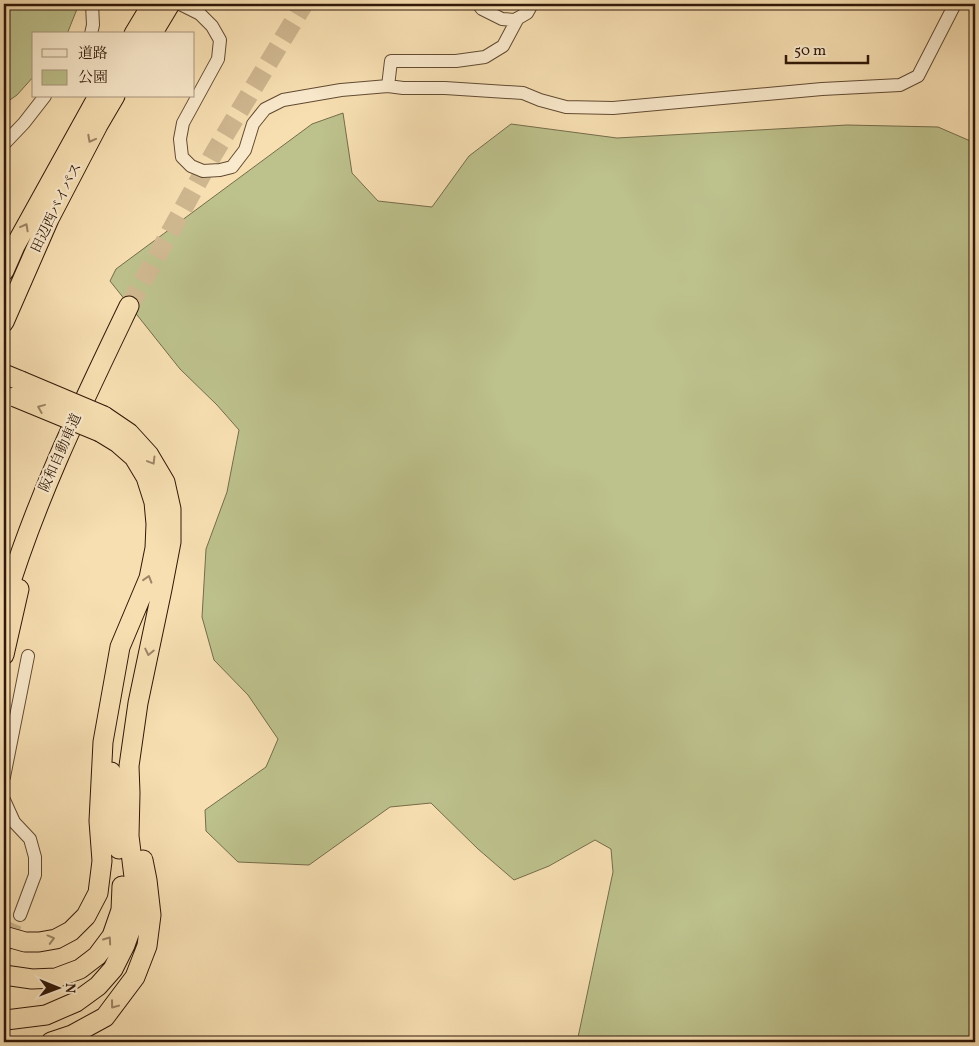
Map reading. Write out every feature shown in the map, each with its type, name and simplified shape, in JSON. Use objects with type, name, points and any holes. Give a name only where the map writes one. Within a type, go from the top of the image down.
[{"type":"highway","points":[[135,32],[152,4]]},
{"type":"highway","points":[[153,32],[170,4]]},
{"type":"highway","name":"田辺西バイパス","points":[[4,271],[15,246],[97,98]]},
{"type":"highway","name":"田辺西バイパス","points":[[4,322],[49,219],[114,98]]},
{"type":"highway","name":"阪和自動車道","points":[[4,604],[16,565],[64,442],[129,306]]},
{"type":"highway","points":[[4,374],[13,391],[129,433],[149,455],[165,482],[170,509],[171,542],[138,703],[129,766],[130,836],[135,885],[134,920],[125,945],[113,969],[98,986],[76,1002],[46,1015],[4,1019]]},
{"type":"highway","points":[[4,936],[25,942],[56,939],[71,931],[86,916],[98,893],[102,861],[99,820],[103,742],[120,647],[149,578],[155,548],[156,524],[154,502],[146,477],[134,457],[118,443],[102,424]]},
{"type":"highway","points":[[4,655],[18,592],[64,442]]},
{"type":"highway","points":[[4,581],[16,565]]},
{"type":"highway","points":[[4,975],[32,979],[56,978],[80,969],[97,956],[112,936],[121,910],[122,878],[111,774],[111,749],[134,615]]},
{"type":"highway","points":[[51,1042],[72,1035],[105,1017],[135,977],[147,946],[152,915],[148,880],[130,793]]},
{"type":"street","points":[[91,32],[92,4]]},
{"type":"street","points":[[180,4],[200,14],[212,26],[220,40],[218,59],[183,123],[180,139],[182,156],[191,166],[204,171],[232,167],[246,150],[253,124],[265,109],[283,100],[341,90],[388,86],[523,93],[540,100],[566,106],[613,108],[822,89],[900,86],[918,76],[955,4]]},
{"type":"street","points":[[478,4],[482,9],[502,19],[515,20],[526,12],[532,4]]},
{"type":"street","points":[[388,86],[392,61],[456,61],[485,58],[503,46],[518,18]]},
{"type":"street","points":[[4,144],[24,123],[43,98]]},
{"type":"street","points":[[4,777],[28,656]]},
{"type":"street","points":[[4,800],[14,822],[30,839],[35,857],[35,875],[20,915]]},
{"type":"green space","points":[[4,4],[79,4],[68,32],[32,32],[32,78],[17,95],[4,104]]},
{"type":"green space","points":[[343,113],[352,173],[378,201],[432,207],[469,156],[511,124],[617,138],[847,125],[938,127],[975,143],[975,1042],[577,1042],[613,872],[611,849],[595,840],[549,866],[514,880],[478,849],[431,803],[390,807],[309,865],[238,862],[206,831],[205,810],[266,767],[278,739],[248,695],[214,660],[202,617],[206,549],[227,492],[239,430],[217,405],[180,369],[110,281],[116,269],[312,124]]},
{"type":"tunnel","points":[[129,306],[214,153],[304,4]]},
{"type":"tunnel","points":[[4,952],[20,915]]}]
